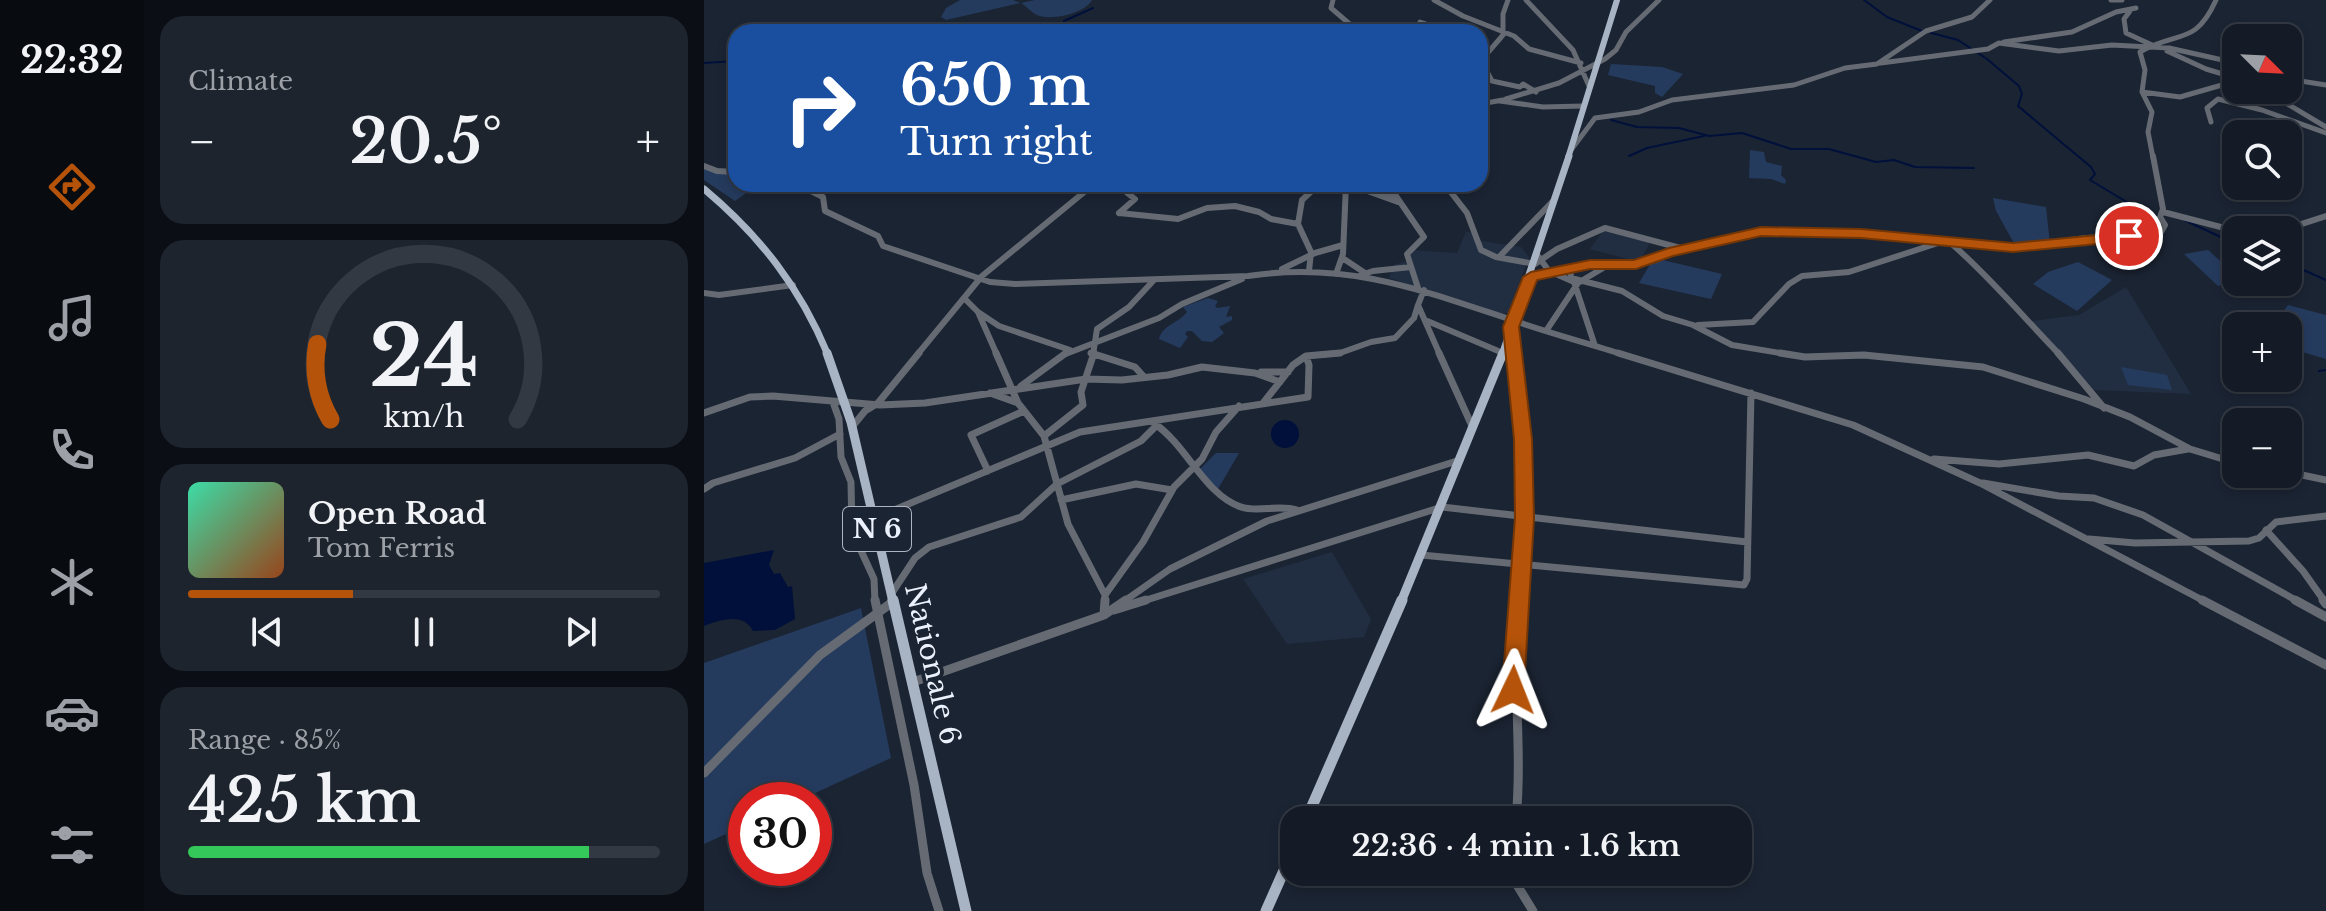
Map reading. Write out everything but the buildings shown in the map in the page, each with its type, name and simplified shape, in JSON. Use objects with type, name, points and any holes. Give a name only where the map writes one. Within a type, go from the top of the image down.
[{"type":"main road","points":[[1312,806],[1442,507],[1503,353],[1537,259],[1617,0]]},
{"type":"main road","name":"Nationale 6","points":[[704,189],[748,228],[793,285],[821,333],[845,403],[875,518],[966,911]]},
{"type":"main road","points":[[1266,911],[1280,880]]},
{"type":"street","points":[[1333,0],[1331,8],[1350,24]]},
{"type":"street","points":[[1434,0],[1486,24]]},
{"type":"street","points":[[1488,52],[1504,32],[1503,14],[1508,0]]},
{"type":"street","points":[[1526,0],[1546,19],[1581,63],[1586,70],[1589,86]]},
{"type":"street","points":[[1488,102],[1536,92],[1597,65],[1616,50],[1626,32],[1659,0]]},
{"type":"street","points":[[1877,64],[1926,31],[1972,17],[1990,0]]},
{"type":"street","points":[[2111,0],[2122,0]]},
{"type":"street","points":[[1531,277],[1570,268],[1636,264],[1761,232],[1850,232],[1951,243],[2028,247],[2086,238],[2153,235],[2164,229],[2160,217],[2163,212],[2148,132],[2152,112],[2142,92],[2145,70],[2140,52],[2194,34],[2207,24],[2216,0]]},
{"type":"street","points":[[1568,155],[1582,132],[1597,117],[1639,112],[1672,100],[1794,85],[1845,68],[1988,49],[1999,43],[2072,32],[2118,11],[2133,9],[2124,19],[2125,31],[2133,38],[2222,74]]},
{"type":"street","points":[[1488,25],[1518,38],[1529,49],[1581,63]]},
{"type":"street","points":[[1999,43],[2059,51],[2112,45],[2153,47],[2222,59]]},
{"type":"street","points":[[1488,80],[1520,87]]},
{"type":"street","points":[[2302,82],[2326,85]]},
{"type":"street","points":[[1503,100],[1523,84],[1536,92]]},
{"type":"street","points":[[2142,92],[2180,97],[2222,84]]},
{"type":"street","points":[[2211,122],[2207,108],[2218,99],[2326,130]]},
{"type":"street","points":[[1503,100],[1543,107],[1583,106]]},
{"type":"street","points":[[2286,104],[2326,130]]},
{"type":"street","points":[[704,166],[728,172]]},
{"type":"street","points":[[813,192],[823,197],[825,211],[878,236],[883,246],[981,280],[1015,284],[1248,276],[1280,271],[1363,274],[1421,289],[1513,324],[1546,331],[1844,421],[1980,483],[2326,665]]},
{"type":"street","points":[[852,427],[865,411],[876,405],[934,332],[966,300],[992,267],[1024,245],[1083,192]]},
{"type":"street","points":[[1126,192],[1135,199],[1119,213],[1125,215],[1158,215],[1178,219],[1207,208],[1235,206],[1271,219],[1298,224]]},
{"type":"street","points":[[1309,271],[1312,254],[1298,224],[1302,200],[1311,192]]},
{"type":"street","points":[[1336,274],[1344,259],[1346,192]]},
{"type":"street","points":[[1370,192],[1397,199]]},
{"type":"street","points":[[1264,402],[1288,372],[1306,356],[1340,353],[1395,338],[1414,318],[1421,289],[1408,251],[1424,237],[1397,199],[1386,192]]},
{"type":"street","points":[[1397,192],[1397,199]]},
{"type":"street","points":[[1451,192],[1467,213],[1481,250],[1499,257],[1537,259],[1605,228],[1686,249]]},
{"type":"street","points":[[1499,257],[1523,236],[1541,211],[1553,201]]},
{"type":"street","points":[[2163,212],[2222,227]]},
{"type":"street","points":[[2302,224],[2326,216]]},
{"type":"street","points":[[1693,325],[1753,322],[1789,284],[1802,276],[1849,272],[1943,242]]},
{"type":"street","points":[[1951,243],[1982,270],[1996,290],[2053,347],[2106,410]]},
{"type":"street","points":[[1280,271],[1312,254],[1343,245]]},
{"type":"street","points":[[1344,259],[1363,274]]},
{"type":"street","points":[[1537,259],[1549,271],[1622,291],[1663,316],[1693,325],[1732,345],[1805,357],[1864,355],[1968,363],[2106,410],[2190,449],[2222,459]]},
{"type":"street","points":[[1546,331],[1576,287],[1608,265]]},
{"type":"street","points":[[1363,274],[1375,268],[1393,271],[1411,267]]},
{"type":"street","points":[[1570,268],[1595,346]]},
{"type":"street","points":[[1017,388],[1070,350],[1159,318],[1182,304],[1248,276]]},
{"type":"street","points":[[875,518],[988,471],[1044,441],[1082,407],[1081,392],[1097,342],[1095,331],[1129,307],[1154,280]]},
{"type":"street","points":[[704,293],[719,295],[793,285]]},
{"type":"street","points":[[966,300],[999,326],[1070,350]]},
{"type":"street","points":[[1418,305],[1463,401],[1473,432]]},
{"type":"street","points":[[978,312],[1017,388],[1018,403]]},
{"type":"street","points":[[1425,320],[1503,353]]},
{"type":"street","points":[[1513,324],[1523,439],[1524,518],[1514,656],[1513,711],[1518,752],[1516,806]]},
{"type":"street","points":[[1085,345],[1093,354],[1135,367],[1144,377]]},
{"type":"street","points":[[1044,441],[1095,428],[1308,397],[1309,365],[1306,356]]},
{"type":"street","points":[[704,413],[750,397],[876,405],[943,401],[1017,388],[1086,379],[1144,377],[1202,367],[1255,373],[1288,372]]},
{"type":"street","points":[[1255,373],[1280,382]]},
{"type":"street","points":[[988,392],[1018,403],[1044,441],[1068,524],[1105,595],[1104,615]]},
{"type":"street","points":[[1421,555],[1738,587],[1744,585],[1747,579],[1751,393]]},
{"type":"street","points":[[833,402],[841,457],[851,482],[852,531],[874,579],[876,615],[914,785],[927,873],[939,911]]},
{"type":"street","points":[[1105,595],[1143,542],[1172,490],[1196,466],[1216,432],[1239,406]]},
{"type":"street","points":[[988,471],[970,436],[1024,411]]},
{"type":"street","points":[[1145,421],[1157,425],[1181,442],[1214,488],[1243,508],[1278,506],[1299,510]]},
{"type":"street","points":[[704,773],[820,655],[876,615],[893,597],[922,552],[949,538],[1021,517],[1057,484],[1141,441],[1157,425]]},
{"type":"street","points":[[704,489],[713,483],[795,458],[840,434]]},
{"type":"street","points":[[1927,459],[1999,464],[2088,455],[2134,466],[2154,455],[2190,449]]},
{"type":"street","points":[[1114,610],[1170,569],[1267,521],[1462,459]]},
{"type":"street","points":[[2302,475],[2326,480]]},
{"type":"street","points":[[1980,483],[2059,496],[2094,498],[2143,515],[2326,617]]},
{"type":"street","points":[[1061,500],[1136,484],[1172,490]]},
{"type":"street","points":[[913,682],[1114,610],[1442,507],[1747,542]]},
{"type":"street","points":[[2085,538],[2135,543],[2249,541],[2259,538],[2284,519],[2326,516]]},
{"type":"street","points":[[2266,530],[2303,571],[2326,604]]},
{"type":"street","points":[[1518,886],[1533,911]]},
{"type":"shaded area","points":[[960,0],[1013,0],[1020,3],[946,20],[941,17],[946,8]]},
{"type":"shaded area","points":[[1035,0],[1092,0],[1082,9],[1067,15],[1043,17],[1021,3]]},
{"type":"shaded area","points":[[1611,64],[1662,67],[1683,74],[1662,97],[1655,93],[1655,86],[1608,75]]},
{"type":"shaded area","points":[[1750,150],[1764,152],[1766,162],[1782,166],[1781,175],[1786,180],[1785,184],[1771,179],[1749,178]]},
{"type":"shaded area","points":[[704,166],[728,170],[728,192],[748,192],[735,201],[704,180]]},
{"type":"shaded area","points":[[1993,198],[2046,207],[2050,244],[2015,245],[1996,211]]},
{"type":"shaded area","points":[[1603,231],[1650,243],[1639,262],[1590,249]]},
{"type":"shaded area","points":[[1466,232],[1473,233],[1476,240],[1521,247],[1529,257],[1508,313],[1501,314],[1389,278],[1394,265],[1410,260],[1410,250],[1457,253]]},
{"type":"shaded area","points":[[2208,250],[2222,262],[2222,285],[2218,286],[2184,254]]},
{"type":"shaded area","points":[[1654,258],[1722,274],[1711,299],[1639,283]]},
{"type":"shaded area","points":[[2078,262],[2112,280],[2077,311],[2033,284],[2048,272]]},
{"type":"shaded area","points":[[2126,287],[2191,394],[2094,390],[2031,321],[2079,315]]},
{"type":"shaded area","points":[[1208,298],[1218,301],[1217,308],[1230,306],[1226,317],[1232,316],[1232,320],[1219,327],[1224,333],[1212,342],[1202,341],[1192,331],[1187,331],[1185,334],[1188,337],[1180,348],[1159,339],[1164,330],[1187,312],[1183,307]]},
{"type":"shaded area","points":[[2288,305],[2326,315],[2326,359],[2302,352],[2302,312],[2283,312]]},
{"type":"shaded area","points":[[2121,367],[2167,375],[2172,390],[2128,385]]},
{"type":"shaded area","points":[[1285,420],[1295,424],[1299,434],[1295,444],[1285,448],[1275,444],[1271,434],[1275,424]]},
{"type":"shaded area","points":[[1216,453],[1239,453],[1218,489],[1199,470]]},
{"type":"shaded area","points":[[774,550],[769,565],[774,574],[780,573],[788,587],[792,586],[795,619],[775,630],[753,631],[737,619],[704,626],[704,563]]},
{"type":"shaded area","points":[[1332,552],[1371,619],[1364,637],[1287,644],[1243,579]]},
{"type":"shaded area","points":[[861,608],[891,758],[832,785],[832,782],[728,782],[728,833],[704,844],[704,663]]},
{"type":"waterway","points":[[1864,0],[1887,17],[1922,31]]},
{"type":"waterway","points":[[1064,24],[1064,21],[1093,8]]},
{"type":"waterway","points":[[1928,32],[1958,40],[1987,59],[2019,86],[2022,94],[2018,106],[2091,167],[2095,174],[2090,180],[2140,210],[2158,217]]},
{"type":"waterway","points":[[704,63],[728,62]]},
{"type":"waterway","points":[[1611,120],[1637,127],[1679,128],[1709,136],[1742,133],[1791,149],[1829,149],[1876,162],[1894,160],[1915,167],[1974,168]]},
{"type":"waterway","points":[[1629,156],[1647,148],[1704,136]]},
{"type":"waterway","points":[[2184,220],[2222,238]]},
{"type":"waterway","points":[[2302,269],[2326,280]]},
{"type":"waterway","points":[[2319,371],[2326,370]]},
{"type":"route","points":[[1513,690],[1524,518],[1523,439],[1516,350],[1511,327],[1531,277],[1551,270],[1590,265],[1636,264],[1669,252],[1761,232],[1861,233],[2013,248],[2086,238],[2129,236]]}]
